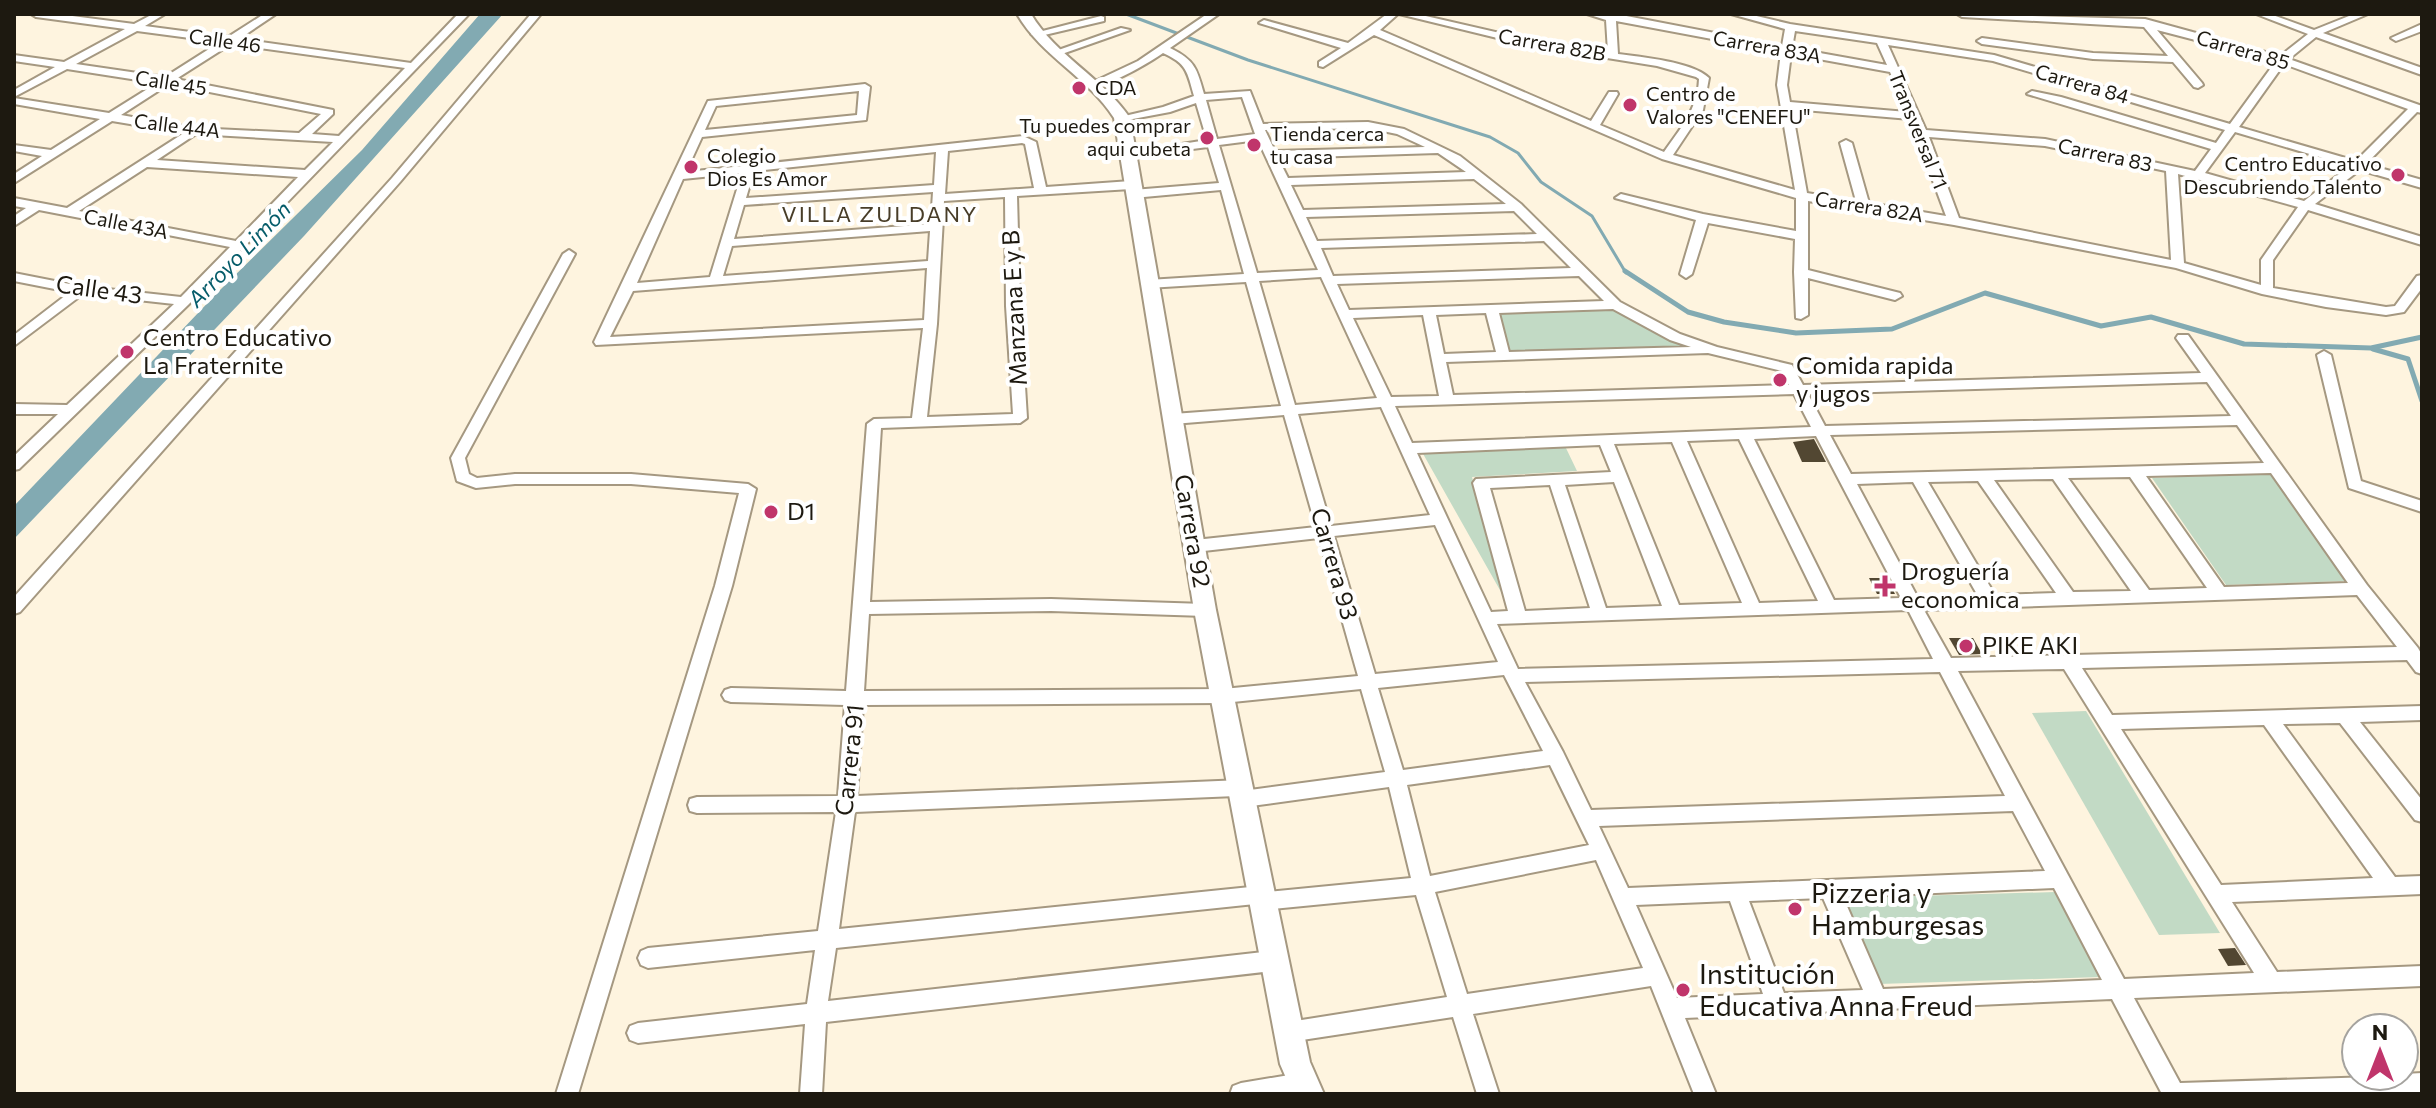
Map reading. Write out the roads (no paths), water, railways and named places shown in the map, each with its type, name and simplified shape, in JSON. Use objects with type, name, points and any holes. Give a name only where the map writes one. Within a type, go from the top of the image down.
[{"type":"street","name":"Calle 46","points":[[36,14],[413,66]]},
{"type":"street","points":[[14,94],[160,14]]},
{"type":"street","points":[[14,179],[271,14]]},
{"type":"street","points":[[14,465],[184,301],[464,14]]},
{"type":"street","points":[[14,608],[396,180],[536,14]]},
{"type":"street","points":[[1094,84],[1142,63],[1214,14]]},
{"type":"street","points":[[1274,14],[1264,23],[1350,47]]},
{"type":"street","points":[[1323,64],[1393,14]]},
{"type":"street","name":"Carrera 82B","points":[[1404,14],[1526,42],[1613,56],[1700,75],[1704,78],[1705,93],[1700,109],[1666,157]]},
{"type":"street","name":"Carrera 83A","points":[[1592,14],[1895,70]]},
{"type":"street","name":"Carrera 84","points":[[1736,14],[1790,27],[1994,58],[2422,184]]},
{"type":"street","points":[[1963,14],[1994,58]]},
{"type":"street","name":"Carrera 85","points":[[1963,14],[2147,24],[2282,60],[2419,108]]},
{"type":"street","points":[[2137,14],[2198,85]]},
{"type":"street","points":[[2261,14],[2422,72]]},
{"type":"street","points":[[2198,175],[2230,127],[2282,60],[2314,35],[2363,14]]},
{"type":"street","points":[[1610,16],[1613,56]]},
{"type":"street","points":[[1028,19],[1101,19]]},
{"type":"street","points":[[1028,19],[1055,53],[1114,102],[1122,118],[1166,110],[1198,98],[1246,93],[1260,132],[1489,618],[1511,672],[1557,757],[1658,975],[1705,1094]]},
{"type":"street","points":[[1790,27],[1782,85],[1802,196],[1801,315]]},
{"type":"street","points":[[2396,38],[2422,27]]},
{"type":"street","points":[[1055,53],[1125,30]]},
{"type":"street","name":"Carrera 82A","points":[[1373,31],[1666,157],[1802,196],[1954,221],[2178,265],[2267,291],[2386,311],[2399,309],[2422,279]]},
{"type":"street","name":"Transversal 71","points":[[1880,39],[1922,133],[1954,221]]},
{"type":"street","points":[[1982,41],[2093,56],[2176,59]]},
{"type":"street","name":"Carrera 93","points":[[1164,48],[1189,63],[1396,779],[1423,886],[1488,1094]]},
{"type":"street","name":"Calle 45","points":[[14,58],[168,81],[327,111],[327,116],[301,138]]},
{"type":"street","points":[[697,134],[862,118],[865,87],[712,103],[697,134],[630,287],[601,342],[930,320]]},
{"type":"street","points":[[1594,125],[1613,94]]},
{"type":"street","points":[[2032,94],[2217,147]]},
{"type":"street","name":"Calle 44A","points":[[14,101],[194,131],[341,139]]},
{"type":"street","points":[[1788,105],[1914,116]]},
{"type":"street","points":[[2267,291],[2267,260],[2306,205],[2359,165],[2419,108]]},
{"type":"street","name":"Carrera 92","points":[[1122,118],[1205,610],[1243,793],[1273,961],[1305,1089]]},
{"type":"street","points":[[1169,149],[1260,132],[1368,125],[1400,131],[1440,150],[1517,207],[1615,305],[1675,337],[1713,350],[1782,365],[1790,371],[1819,431],[2176,1094],[2422,1084]]},
{"type":"street","points":[[68,213],[194,131]]},
{"type":"street","name":"Carrera 83","points":[[1922,133],[2059,145],[2172,169],[2306,205],[2422,241]]},
{"type":"street","points":[[679,176],[1027,140],[1041,191]]},
{"type":"street","points":[[1846,143],[1863,205]]},
{"type":"street","points":[[14,148],[53,154]]},
{"type":"street","points":[[919,421],[930,320],[934,227],[942,148]]},
{"type":"street","points":[[1271,155],[1440,150]]},
{"type":"street","points":[[145,163],[307,174]]},
{"type":"street","points":[[715,281],[749,168]]},
{"type":"street","points":[[2172,169],[2178,265]]},
{"type":"street","points":[[1283,182],[1477,175]]},
{"type":"street","points":[[739,202],[937,193],[1224,186]]},
{"type":"street","name":"Manzana E y B","points":[[919,421],[1015,420],[1021,416],[1013,306],[1011,193]]},
{"type":"street","points":[[1621,198],[1703,218],[1801,236]]},
{"type":"street","name":"Calle 43A","points":[[14,202],[238,245]]},
{"type":"street","points":[[14,222],[36,207]]},
{"type":"street","points":[[1298,214],[1517,207]]},
{"type":"street","points":[[1686,274],[1703,218]]},
{"type":"street","points":[[727,243],[934,227]]},
{"type":"street","points":[[1312,245],[1548,237]]},
{"type":"street","points":[[567,1094],[645,846],[717,601],[739,541],[748,489],[631,479],[515,479],[476,483],[462,477],[458,458],[569,254]]},
{"type":"street","points":[[630,287],[933,264]]},
{"type":"street","points":[[1148,284],[1251,278],[1580,272]]},
{"type":"street","points":[[1800,272],[1895,296]]},
{"type":"street","name":"Calle 43","points":[[14,277],[80,290],[184,301]]},
{"type":"street","points":[[14,341],[80,290]]},
{"type":"street","points":[[1345,314],[1615,305]]},
{"type":"street","points":[[1491,309],[1504,357]]},
{"type":"street","points":[[1429,311],[1441,358],[1447,400]]},
{"type":"street","points":[[2183,338],[2361,589],[2417,660]]},
{"type":"street","points":[[1441,358],[1713,350]]},
{"type":"street","points":[[2324,355],[2354,484],[2422,507]]},
{"type":"street","points":[[1173,419],[1386,402],[2211,377]]},
{"type":"street","points":[[14,409],[71,410]]},
{"type":"street","points":[[1408,448],[1819,431],[2241,420]]},
{"type":"street","name":"Carrera 91","points":[[811,1094],[816,1014],[847,804],[857,698],[874,424],[919,421]]},
{"type":"street","points":[[1744,434],[1829,607]]},
{"type":"street","points":[[1677,436],[1753,609]]},
{"type":"street","points":[[1605,439],[1673,612]]},
{"type":"street","points":[[1845,479],[2275,468]]},
{"type":"street","points":[[2135,472],[2220,594]]},
{"type":"street","points":[[2057,474],[2144,596]]},
{"type":"street","points":[[1982,475],[2068,598]]},
{"type":"street","points":[[1518,617],[1481,483],[1620,477]]},
{"type":"street","points":[[1917,477],[1990,601]]},
{"type":"street","points":[[1556,480],[1600,614]]},
{"type":"street","points":[[1195,546],[1441,519]]},
{"type":"street","points":[[1489,618],[2361,589]]},
{"type":"street","points":[[861,608],[1051,605],[1205,610]]},
{"type":"street","points":[[731,695],[857,698],[1223,696],[1367,681],[1511,672],[2068,661],[2417,660]]},
{"type":"street","points":[[2068,661],[2272,983]]},
{"type":"street","points":[[2107,722],[2422,713]]},
{"type":"street","points":[[2344,715],[2422,814]]},
{"type":"street","points":[[2268,717],[2391,887]]},
{"type":"street","points":[[697,805],[1243,793],[1396,779],[1557,757]]},
{"type":"street","points":[[1586,818],[2019,803]]},
{"type":"street","points":[[648,958],[1262,898],[1423,886],[1600,851]]},
{"type":"street","points":[[1622,897],[2059,879]]},
{"type":"street","points":[[2216,894],[2422,885]]},
{"type":"street","points":[[1829,888],[1877,999]]},
{"type":"street","points":[[1736,892],[1777,1003]]},
{"type":"street","points":[[638,1033],[1273,961]]},
{"type":"street","points":[[1289,1032],[1658,975]]},
{"type":"street","points":[[1672,1008],[2422,976]]},
{"type":"street","points":[[1241,1094],[1305,1089]]},
{"type":"water","name":"Arroyo Limón","points":[[480,14],[503,14],[304,236],[14,539],[14,506],[219,291],[362,150]]},
{"type":"waterway","points":[[1126,14],[1248,60],[1490,137],[1518,153],[1541,182],[1592,216],[1626,273]]},
{"type":"waterway","points":[[1625,271],[1688,312],[1724,322],[1796,333],[1892,329],[1985,293],[2101,326],[2151,317],[2244,344],[2371,348],[2422,337]]},
{"type":"waterway","points":[[2373,349],[2408,359],[2422,401]]},
{"type":"place","name":"CDA","points":[[1079,88]]},
{"type":"place","name":"Centro de Valores \"CENEFU\"","points":[[1630,105]]},
{"type":"place","name":"Tu puedes comprar aqui cubeta","points":[[1207,138]]},
{"type":"place","name":"Tienda cerca tu casa","points":[[1254,145]]},
{"type":"place","name":"Colegio Dios Es Amor","points":[[691,167]]},
{"type":"place","name":"Centro Educativo Descubriendo Talento","points":[[2398,175]]},
{"type":"place","name":"Centro Educativo La Fraternite","points":[[127,352]]},
{"type":"place","name":"Comida rapida y jugos","points":[[1780,380]]},
{"type":"place","name":"D1","points":[[771,512]]},
{"type":"place","name":"Droguería economica","points":[[1885,586]]},
{"type":"place","name":"PIKE AKI","points":[[1966,646]]},
{"type":"place","name":"Pizzeria y Hamburgesas","points":[[1795,909]]},
{"type":"place","name":"Institución Educativa Anna Freud","points":[[1683,990]]},
{"type":"district","name":"VILLA ZULDANY","points":[[880,214]]}]
